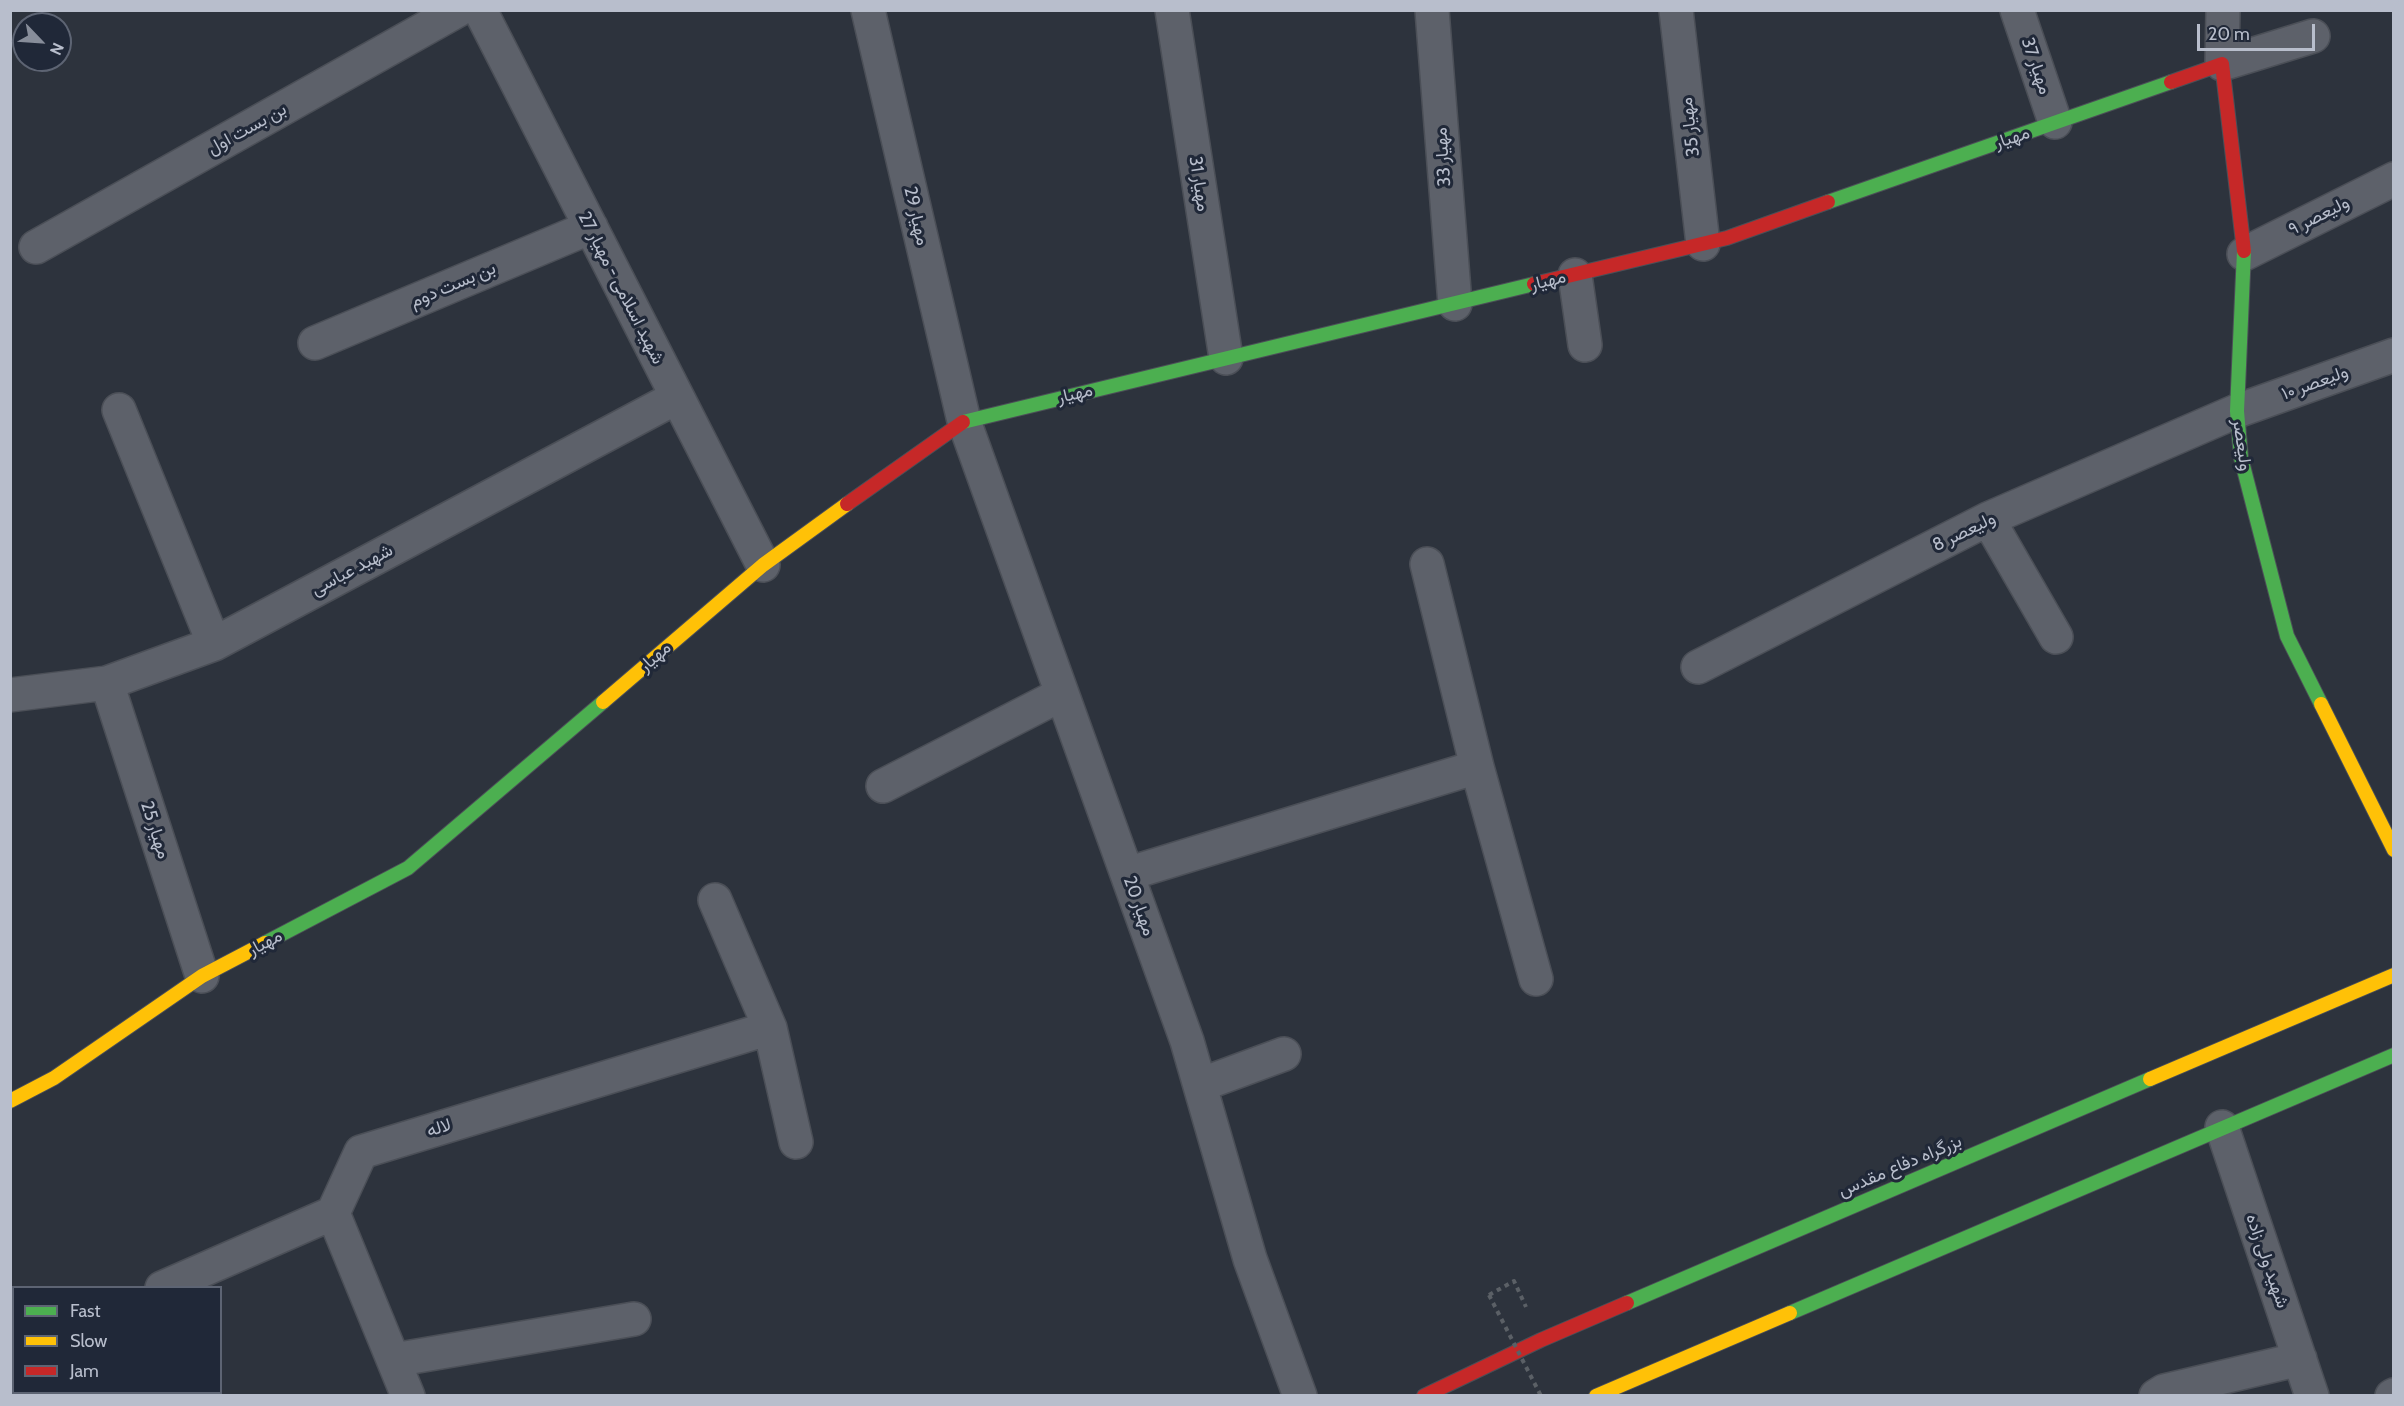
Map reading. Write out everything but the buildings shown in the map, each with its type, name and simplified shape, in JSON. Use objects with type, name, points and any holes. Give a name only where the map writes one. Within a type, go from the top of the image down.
[{"type":"main road","name":"مهیار","points":[[10,1101],[54,1078],[202,976],[408,868],[763,565],[964,421],[1727,238],[2222,64]]},
{"type":"main road","name":"ولیعصر","points":[[2222,64],[2244,254],[2237,411],[2241,458],[2287,636],[2394,850]]},
{"type":"main road","name":"بزرگراه دفاع مقدس","points":[[1424,1395],[1541,1340],[2394,975]]},
{"type":"main road","points":[[1596,1395],[2394,1054]]},
{"type":"street","name":"بن بست اول","points":[[36,248],[458,10]]},
{"type":"street","name":"شهید اسلامی - مهیار 27","points":[[480,10],[763,565]]},
{"type":"street","name":"مهیار 29","points":[[868,10],[964,421]]},
{"type":"street","name":"مهیار 31","points":[[1172,10],[1226,358]]},
{"type":"street","name":"مهیار 33","points":[[1432,10],[1455,304]]},
{"type":"street","name":"مهیار 35","points":[[1676,10],[1703,244]]},
{"type":"street","name":"مهیار 37","points":[[2017,10],[2055,122]]},
{"type":"street","name":"ولیعصر","points":[[2222,64],[2223,10]]},
{"type":"street","name":"مهیار","points":[[2222,64],[2313,36]]},
{"type":"street","name":"ولیعصر ۹","points":[[2244,254],[2394,179]]},
{"type":"street","name":"بن بست دوم","points":[[315,343],[591,227]]},
{"type":"street","points":[[1575,275],[1585,345]]},
{"type":"street","name":"ولیعصر ۱۰","points":[[2237,411],[2394,355]]},
{"type":"street","name":"شهید عباسی","points":[[10,695],[107,683],[214,644],[677,397]]},
{"type":"street","points":[[118,410],[214,644]]},
{"type":"street","name":"ولیعصر 8","points":[[1698,667],[1988,519],[2237,411]]},
{"type":"street","name":"مهیار 20","points":[[964,421],[1187,1041],[1251,1259],[1300,1395]]},
{"type":"street","points":[[1988,519],[2056,637]]},
{"type":"street","points":[[1427,564],[1477,767],[1536,979]]},
{"type":"street","name":"مهیار 25","points":[[107,683],[202,976]]},
{"type":"street","points":[[883,786],[1062,694]]},
{"type":"street","points":[[1127,874],[1477,767]]},
{"type":"street","points":[[715,900],[770,1028],[796,1142]]},
{"type":"street","name":"لاله","points":[[333,1213],[361,1152],[770,1028]]},
{"type":"street","points":[[1200,1085],[1284,1054]]},
{"type":"street","name":"شهید ولی زاده","points":[[2222,1127],[2312,1395]]},
{"type":"street","points":[[164,1286],[333,1213],[408,1395]]},
{"type":"street","points":[[394,1360],[634,1319]]},
{"type":"street","points":[[2156,1395],[2164,1391],[2300,1359]]},
{"type":"path","points":[[1514,1281],[1489,1294],[1541,1395]]},
{"type":"traffic: fast","points":[[1828,202],[2171,82]]},
{"type":"traffic: fast","points":[[2244,251],[2237,411],[2241,458],[2287,636],[2321,704]]},
{"type":"traffic: fast","points":[[963,422],[1534,284]]},
{"type":"traffic: fast","points":[[265,943],[408,868],[603,702]]},
{"type":"traffic: fast","points":[[1790,1313],[2394,1055]]},
{"type":"traffic: fast","points":[[1627,1303],[2150,1079]]},
{"type":"traffic: slow","points":[[603,702],[763,565],[847,504]]},
{"type":"traffic: slow","points":[[2321,704],[2394,850]]},
{"type":"traffic: slow","points":[[10,1101],[54,1078],[202,976],[265,943]]},
{"type":"traffic: slow","points":[[2150,1079],[2394,975]]},
{"type":"traffic: slow","points":[[1596,1396],[1790,1313]]},
{"type":"traffic: jam","points":[[2171,82],[2222,64],[2244,251]]},
{"type":"traffic: jam","points":[[1534,284],[1727,238],[1828,202]]},
{"type":"traffic: jam","points":[[847,504],[963,422]]},
{"type":"traffic: jam","points":[[1424,1396],[1541,1340],[1627,1303]]}]
